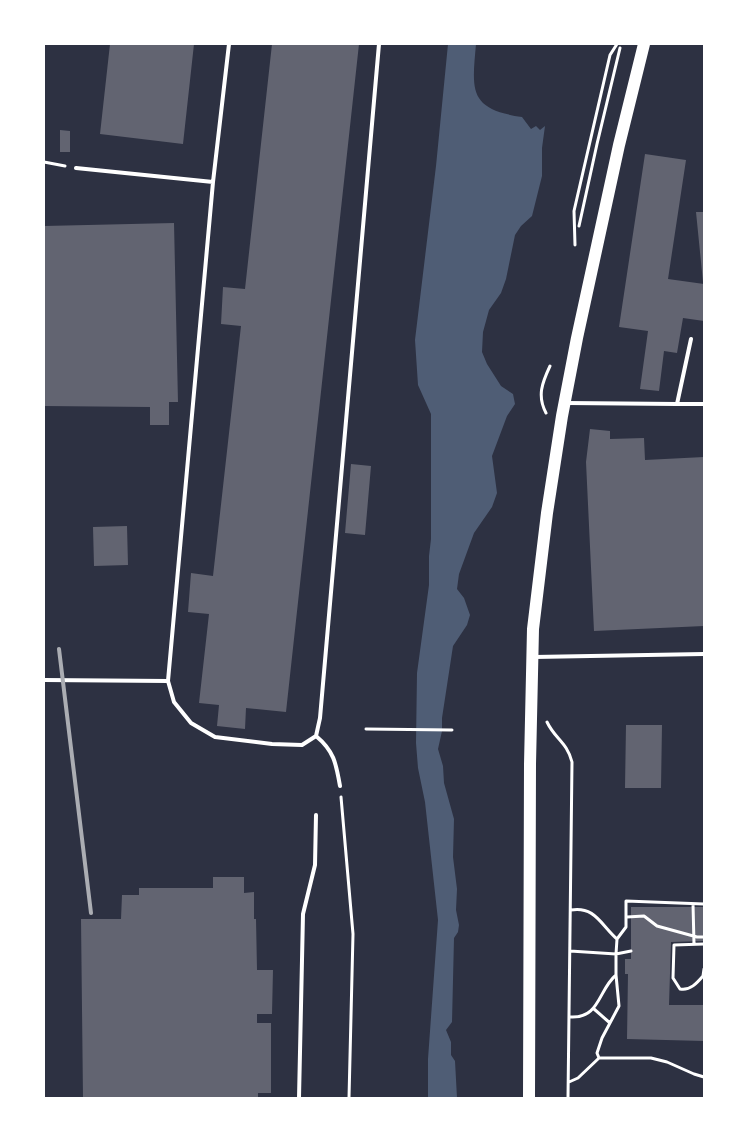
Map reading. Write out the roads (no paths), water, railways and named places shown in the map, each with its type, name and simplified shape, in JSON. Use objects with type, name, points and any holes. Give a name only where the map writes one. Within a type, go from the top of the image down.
[{"type":"main road","points":[[529,1098],[531,657],[539,568],[565,403],[579,329],[619,145],[644,44]]},
{"type":"lane","points":[[229,44],[213,182],[168,681],[174,702],[191,723],[215,737],[272,744],[302,745],[316,736],[320,718],[379,44]]},
{"type":"lane","points":[[76,168],[213,182]]},
{"type":"lane","points":[[678,404],[691,339]]},
{"type":"lane","points":[[565,403],[704,404]]},
{"type":"lane","points":[[531,657],[704,654]]},
{"type":"lane","points":[[44,680],[168,681]]},
{"type":"lane","points":[[316,736],[327,745],[336,760],[340,786]]},
{"type":"lane","points":[[299,1098],[303,914],[315,865],[316,816]]},
{"type":"water","points":[[448,44],[476,44],[475,85],[477,95],[483,103],[491,109],[522,117],[531,129],[536,126],[540,130],[545,126],[542,148],[542,176],[532,216],[521,226],[515,235],[506,279],[501,293],[489,310],[483,332],[482,352],[487,364],[501,386],[513,394],[515,404],[507,416],[492,456],[497,493],[492,507],[474,533],[459,574],[457,589],[464,598],[470,615],[467,625],[453,646],[438,749],[443,766],[444,783],[454,819],[453,857],[457,889],[456,910],[459,925],[458,932],[454,938],[452,1022],[446,1030],[451,1042],[451,1055],[455,1061],[457,1098],[428,1098],[428,1059],[438,920],[425,802],[418,768],[416,743],[417,673],[429,585],[431,414],[418,385],[415,340],[436,166]]},
{"type":"railway","points":[[59,649],[91,913]]}]
